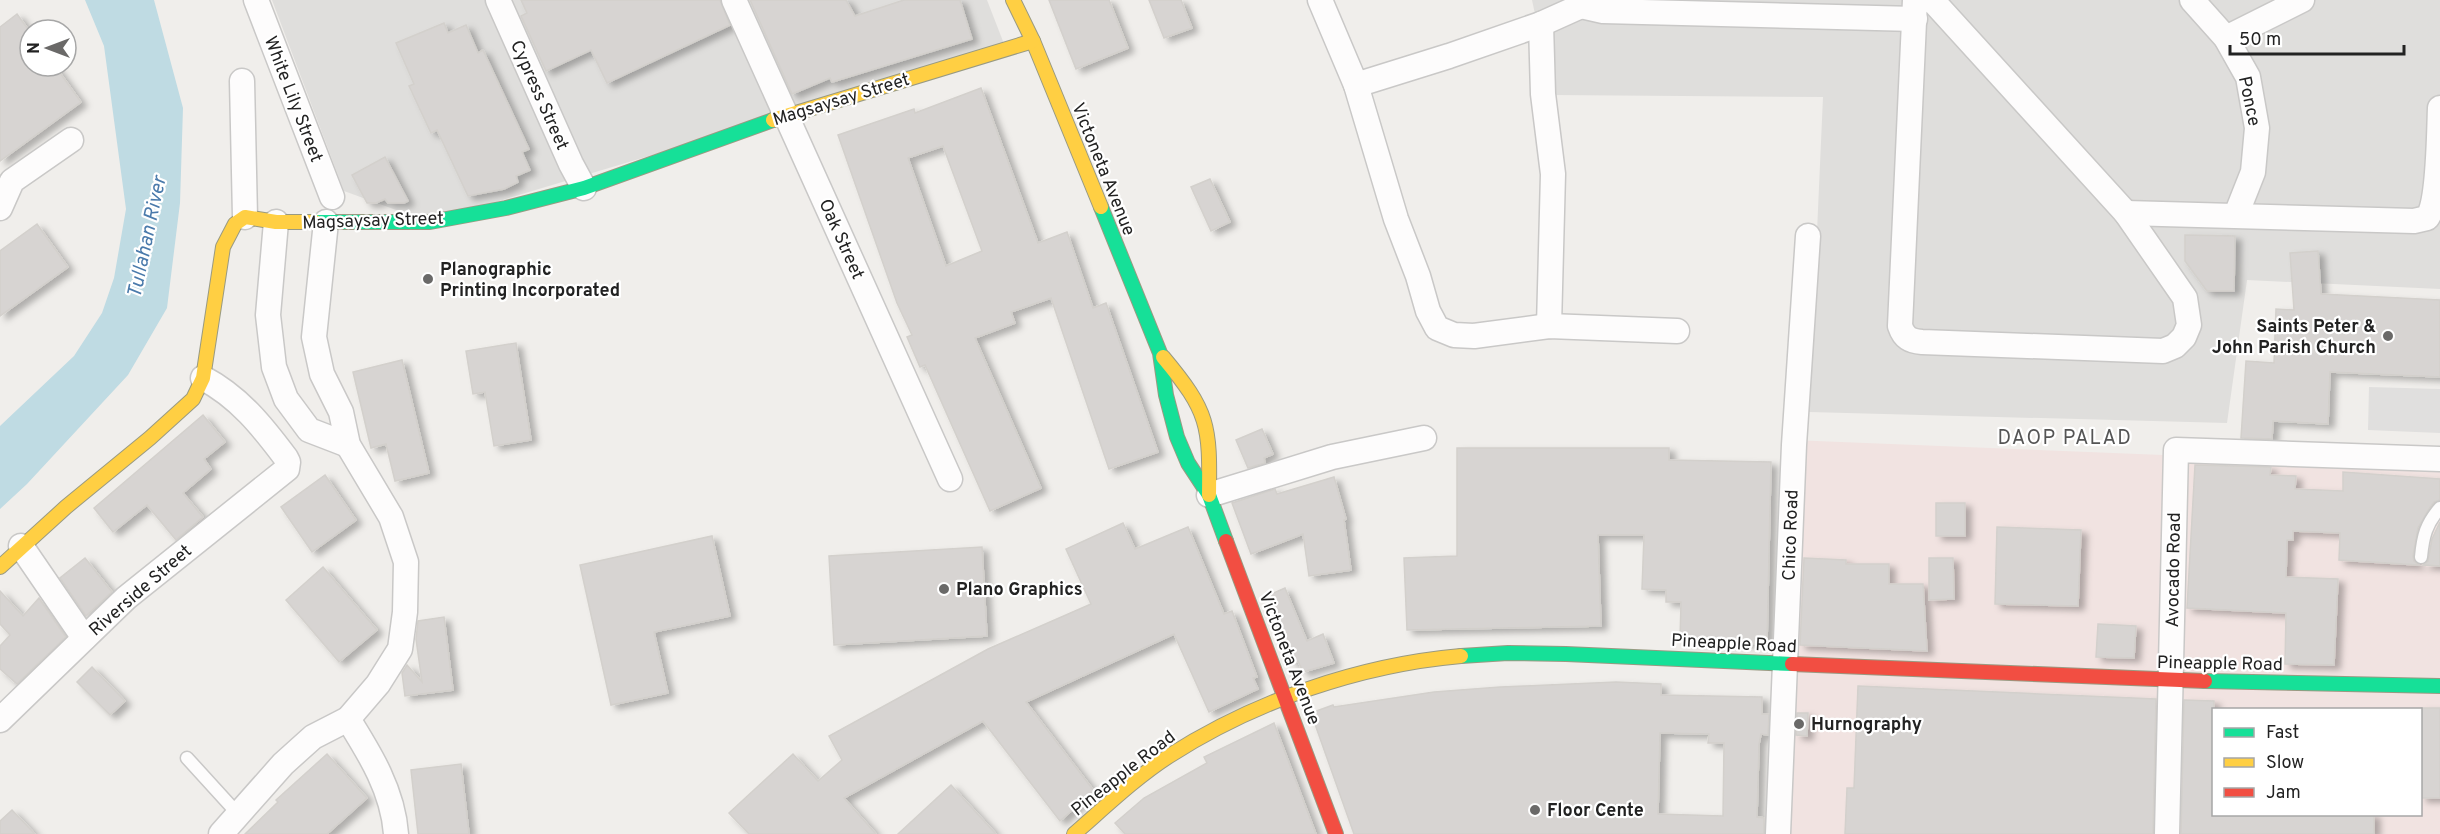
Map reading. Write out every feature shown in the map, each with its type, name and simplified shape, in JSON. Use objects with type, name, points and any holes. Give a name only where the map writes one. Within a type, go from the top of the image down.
[{"type":"street","name":"White Lily Street","points":[[256,0],[332,198]]},
{"type":"street","name":"Cypress Street","points":[[498,0],[571,164],[584,188]]},
{"type":"street","name":"Oak Street","points":[[734,0],[950,479]]},
{"type":"street","name":"Victoneta Avenue","points":[[1013,0],[1033,41],[1160,353],[1165,391],[1174,428],[1187,463],[1209,495],[1336,834]]},
{"type":"street","points":[[1320,0],[1356,85],[1396,219],[1418,276],[1428,311],[1437,328],[1454,336],[1474,336],[1549,326],[1677,331]]},
{"type":"street","points":[[1356,85],[1449,57],[1541,24],[1579,3],[1603,11],[1915,10],[1900,326],[1904,335],[1913,342],[2163,351],[2175,346],[2184,337],[2188,325],[2186,298],[2126,213],[1932,0]]},
{"type":"street","name":"Ponce","points":[[2192,0],[2226,38],[2248,77],[2257,128],[2253,172],[2236,215]]},
{"type":"street","points":[[2226,38],[2302,0]]},
{"type":"street","points":[[1541,24],[1543,94],[1553,174],[1549,326]]},
{"type":"street","name":"Magsaysay Street","points":[[245,217],[276,222],[430,222],[506,208],[584,188],[787,115],[1033,41]]},
{"type":"street","points":[[0,567],[21,546],[184,408],[197,393],[203,378],[223,248],[235,224],[245,217],[242,81]]},
{"type":"street","points":[[2126,213],[2414,221],[2427,218],[2432,207],[2435,185],[2440,108]]},
{"type":"street","points":[[0,208],[12,181],[71,140]]},
{"type":"street","points":[[276,222],[268,315],[274,367],[286,399],[309,430],[348,445]]},
{"type":"street","points":[[221,834],[283,764],[313,737],[348,719],[378,684],[400,649],[405,612],[406,562],[391,518],[348,445],[341,412],[322,374],[314,337],[326,222]]},
{"type":"street","name":"Chico Road","points":[[1778,834],[1794,445],[1808,236]]},
{"type":"street","name":"Victoneta Avenue","points":[[1160,353],[1184,384],[1204,418],[1209,495]]},
{"type":"street","name":"Riverside Street","points":[[0,720],[126,598],[287,469],[286,458],[254,417],[220,387],[203,378]]},
{"type":"street","points":[[1209,495],[1332,457],[1424,438]]},
{"type":"street","name":"Avocado Road","points":[[2167,834],[2176,450],[2440,459]]},
{"type":"street","points":[[21,546],[84,638]]},
{"type":"street","name":"Pineapple Road","points":[[1074,834],[1123,790],[1168,756],[1213,730],[1330,684],[1419,663],[1487,654],[1566,654],[2170,680],[2440,686]]},
{"type":"street","points":[[348,719],[375,762],[395,818],[396,834]]},
{"type":"lane","points":[[2421,557],[2424,531],[2430,519],[2440,508]]},
{"type":"lane","points":[[187,758],[238,814]]},
{"type":"shaded area","points":[[272,0],[987,0],[1006,49],[429,222],[344,191]]},
{"type":"shaded area","points":[[1532,0],[2440,0],[2440,289],[2247,280],[2227,423],[1809,412],[1823,97],[1552,95]]},
{"type":"shaded area","points":[[2369,387],[2440,389],[2440,433],[2368,430]]},
{"type":"shaded area","points":[[1791,440],[2440,466],[2440,834],[1782,834]]},
{"type":"water","name":"Tullahan River","points":[[85,0],[154,0],[183,108],[180,203],[167,308],[128,375],[27,484],[0,509],[0,426],[74,356],[102,313],[114,278],[126,209],[104,46]]},
{"type":"building","points":[[521,0],[720,0],[730,25],[607,83],[591,50],[546,71],[521,16],[527,13]]},
{"type":"building","points":[[750,0],[846,0],[855,16],[904,0],[960,0],[972,39],[832,82],[830,78],[792,94]]},
{"type":"building","points":[[1049,0],[1109,0],[1128,48],[1076,69]]},
{"type":"building","points":[[1149,0],[1181,0],[1192,28],[1164,38]]},
{"type":"building","points":[[17,14],[20,18],[18,18],[18,78],[64,78],[81,102],[0,161],[0,27]]},
{"type":"building","points":[[444,23],[448,33],[466,25],[478,53],[483,50],[529,149],[522,152],[530,170],[516,176],[518,182],[504,189],[468,196],[437,130],[431,133],[409,86],[414,84],[396,43]]},
{"type":"building","points":[[981,88],[1038,243],[1067,232],[1093,308],[1106,303],[1158,452],[1109,469],[1051,298],[1011,312],[1015,323],[975,338],[1041,488],[990,511],[925,365],[920,367],[907,337],[912,335],[897,303],[838,135],[914,109],[915,113]],"holes":[[[943,146],[982,251],[946,266],[908,158]]]},
{"type":"building","points":[[385,157],[408,201],[404,203],[388,203],[385,199],[376,203],[367,203],[352,175]]},
{"type":"building","points":[[1210,179],[1230,222],[1211,231],[1191,187]]},
{"type":"building","points":[[37,224],[68,267],[0,316],[0,251]]},
{"type":"building","points":[[2185,235],[2235,236],[2234,291],[2207,291],[2185,261]]},
{"type":"building","points":[[2318,251],[2321,294],[2440,300],[2440,377],[2330,372],[2328,424],[2273,421],[2272,439],[2241,438],[2246,361],[2274,363],[2276,309],[2294,310],[2290,253]]},
{"type":"building","points":[[516,343],[531,440],[494,446],[485,392],[473,394],[466,351]]},
{"type":"building","points":[[402,360],[429,473],[395,481],[386,444],[371,448],[353,372]]},
{"type":"building","points":[[203,415],[225,442],[204,459],[211,469],[183,493],[203,517],[176,540],[147,505],[113,532],[94,508]]},
{"type":"building","points":[[1262,429],[1273,454],[1264,458],[1265,463],[1248,468],[1236,440]]},
{"type":"building","points":[[1457,448],[1669,448],[1669,460],[1771,462],[1767,644],[1680,640],[1681,602],[1666,602],[1666,590],[1642,589],[1644,535],[1598,535],[1601,626],[1407,630],[1404,558],[1457,556]]},
{"type":"building","points":[[2195,465],[2271,467],[2270,475],[2296,476],[2295,489],[2343,491],[2343,472],[2440,479],[2440,500],[2434,502],[2418,528],[2413,556],[2414,561],[2419,565],[2339,560],[2340,533],[2293,531],[2293,540],[2287,540],[2286,577],[2338,579],[2334,665],[2285,664],[2286,613],[2187,608]]},
{"type":"building","points":[[325,475],[356,520],[312,552],[281,507]]},
{"type":"building","points":[[1334,477],[1346,519],[1344,520],[1351,570],[1309,576],[1303,534],[1251,554],[1232,503],[1275,489],[1277,494]]},
{"type":"building","points":[[1936,503],[1965,503],[1965,536],[1936,536]]},
{"type":"building","points":[[2440,522],[2440,566],[2423,565],[2428,561],[2432,539]]},
{"type":"building","points":[[1123,523],[1135,549],[1188,527],[1224,614],[1232,611],[1257,677],[1253,678],[1258,689],[1209,712],[1174,634],[1026,702],[1094,791],[1060,821],[983,721],[844,798],[876,834],[749,834],[729,813],[793,754],[818,781],[842,760],[829,736],[988,649],[1091,604],[1066,549]]},
{"type":"building","points":[[1997,527],[2081,530],[2078,606],[1995,604]]},
{"type":"building","points":[[712,536],[730,616],[654,632],[668,693],[611,705],[580,565]]},
{"type":"building","points":[[982,547],[987,636],[834,645],[829,556]]},
{"type":"building","points":[[85,558],[112,592],[86,616],[60,578]]},
{"type":"building","points":[[1804,558],[1846,560],[1846,564],[1889,564],[1889,584],[1923,584],[1927,651],[1800,645]]},
{"type":"building","points":[[1929,558],[1953,558],[1954,599],[1929,600]]},
{"type":"building","points":[[323,567],[377,630],[339,662],[286,600]]},
{"type":"building","points":[[1285,588],[1307,641],[1323,634],[1334,663],[1303,672],[1298,661],[1292,663],[1267,596]]},
{"type":"building","points":[[0,591],[23,616],[39,598],[66,637],[17,684],[0,669],[0,646],[10,635],[0,624]]},
{"type":"building","points":[[444,617],[453,690],[405,696],[402,673],[407,665],[422,682],[416,639],[418,621]]},
{"type":"building","points":[[2098,624],[2136,626],[2134,658],[2096,657]]},
{"type":"building","points":[[92,667],[125,701],[110,715],[77,682]]},
{"type":"building","points":[[1616,682],[1661,684],[1661,695],[1762,697],[1762,714],[1769,714],[1768,735],[1761,734],[1759,744],[1757,817],[1764,818],[1764,834],[1354,834],[1311,713],[1333,705],[1334,707],[1434,692]],"holes":[[[1660,733],[1709,734],[1708,743],[1724,743],[1723,816],[1658,814]]]},
{"type":"building","points":[[1858,686],[2156,699],[2153,834],[1845,834],[1847,788],[1854,788]]},
{"type":"building","points":[[2184,700],[2214,701],[2214,708],[2212,708],[2212,816],[2374,816],[2374,834],[2181,834]]},
{"type":"building","points":[[2422,708],[2440,708],[2440,798],[2422,798]]},
{"type":"building","name":"Hurnography","points":[[1797,713],[1808,713],[1807,736],[1796,735]]},
{"type":"building","points":[[1274,723],[1316,834],[1125,834],[1115,823],[1144,798],[1207,763],[1204,757]]},
{"type":"building","points":[[327,754],[367,798],[327,834],[245,834],[278,802],[276,800]]},
{"type":"building","points":[[461,764],[469,834],[418,834],[411,770]]},
{"type":"building","points":[[951,785],[996,834],[898,834]]},
{"type":"building","points":[[12,810],[35,834],[0,834],[0,821]]},
{"type":"traffic: fast","points":[[315,222],[430,222],[506,208],[584,188],[773,120]]},
{"type":"traffic: fast","points":[[1101,207],[1160,353],[1166,395],[1177,437],[1188,463],[1209,495],[1226,541]]},
{"type":"traffic: fast","points":[[1461,656],[1508,653],[1566,654],[1792,664]]},
{"type":"traffic: fast","points":[[2205,681],[2440,686]]},
{"type":"traffic: slow","points":[[1013,0],[1033,41],[1101,207]]},
{"type":"traffic: slow","points":[[773,120],[1033,41]]},
{"type":"traffic: slow","points":[[0,567],[66,507],[150,438],[193,399],[203,378],[223,247],[235,224],[245,217],[276,222],[315,222]]},
{"type":"traffic: slow","points":[[1163,357],[1190,392],[1204,420],[1209,452],[1209,495]]},
{"type":"traffic: slow","points":[[1074,834],[1156,765],[1202,736],[1237,718],[1346,677],[1384,668],[1461,656]]},
{"type":"traffic: jam","points":[[1226,541],[1336,834]]},
{"type":"traffic: jam","points":[[1792,664],[2205,681]]},
{"type":"place","name":"Planographic Printing Incorporated","points":[[428,279]]},
{"type":"place","name":"Saints Peter & John Parish Church","points":[[2388,336]]},
{"type":"place","name":"Plano Graphics","points":[[944,589]]},
{"type":"place","name":"Hurnography","points":[[1799,724]]},
{"type":"place","name":"Floor Cente","points":[[1535,810]]},
{"type":"district","name":"DAOP PALAD","points":[[2065,437]]}]
